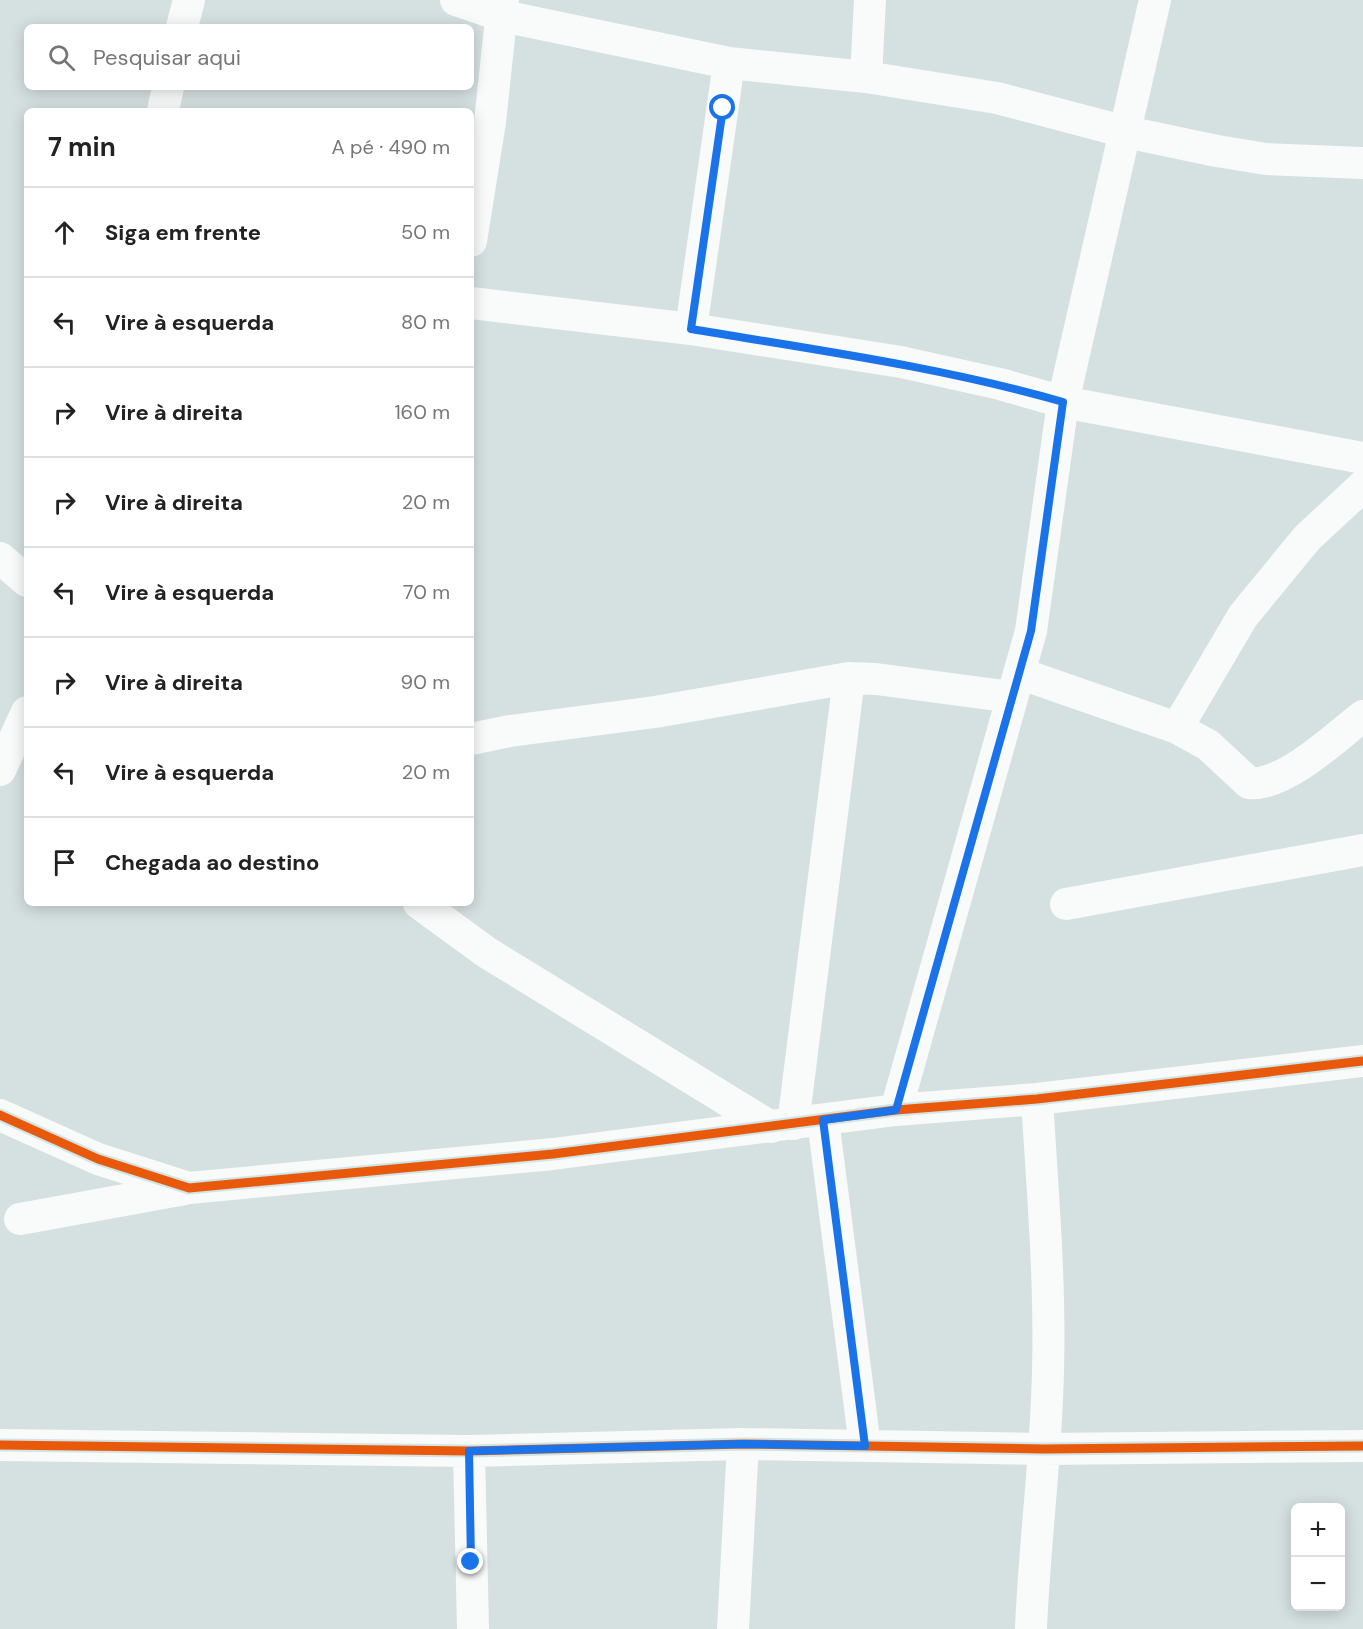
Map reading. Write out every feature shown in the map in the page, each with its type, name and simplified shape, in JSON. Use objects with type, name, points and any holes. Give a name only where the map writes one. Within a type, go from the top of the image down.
[{"type":"street","points":[[183,24],[189,0]]},
{"type":"street","points":[[456,0],[503,8],[729,63],[866,77],[997,98],[1126,132],[1266,159],[1363,163]]},
{"type":"street","points":[[866,77],[870,0]]},
{"type":"street","points":[[896,1110],[1031,631],[1063,402],[1155,0]]},
{"type":"street","points":[[474,203],[490,122],[503,8]]},
{"type":"street","points":[[691,329],[729,63]]},
{"type":"street","points":[[164,108],[167,90]]},
{"type":"street","points":[[474,303],[691,329],[901,362],[1000,384],[1063,402],[1363,458]]},
{"type":"street","points":[[1177,728],[1242,616],[1307,538],[1363,486]]},
{"type":"street","points":[[0,558],[24,578]]},
{"type":"street","points":[[849,678],[796,1124],[865,1446]]},
{"type":"street","points":[[474,738],[510,731],[655,712],[795,685],[849,678],[1015,685],[1177,728],[1208,745],[1244,781],[1256,784],[1279,776],[1312,756],[1363,716]]},
{"type":"street","points":[[0,770],[24,718]]},
{"type":"street","points":[[1066,904],[1363,850]]},
{"type":"street","points":[[422,906],[486,952],[796,1124]]},
{"type":"street","points":[[20,1219],[189,1188],[553,1154],[896,1110],[1037,1099],[1363,1061]]},
{"type":"street","points":[[1031,1629],[1048,1342],[1037,1099]]},
{"type":"street","points":[[0,1115],[98,1159],[189,1188]]},
{"type":"street","points":[[0,1444],[469,1451],[743,1444],[1043,1449],[1363,1446]]},
{"type":"street","points":[[733,1629],[743,1444]]},
{"type":"street","points":[[469,1451],[473,1629]]},
{"type":"cycle path","points":[[0,1115],[98,1159],[189,1188],[553,1154],[896,1110],[1037,1099],[1363,1061]]},
{"type":"cycle path","points":[[0,1445],[469,1451],[743,1444],[1043,1449],[1363,1446]]},
{"type":"route","points":[[471,1562],[469,1451],[743,1444],[865,1446],[823,1120],[896,1110],[1031,631],[1063,402],[1000,384],[901,362],[819,351],[691,329],[723,108]]}]
